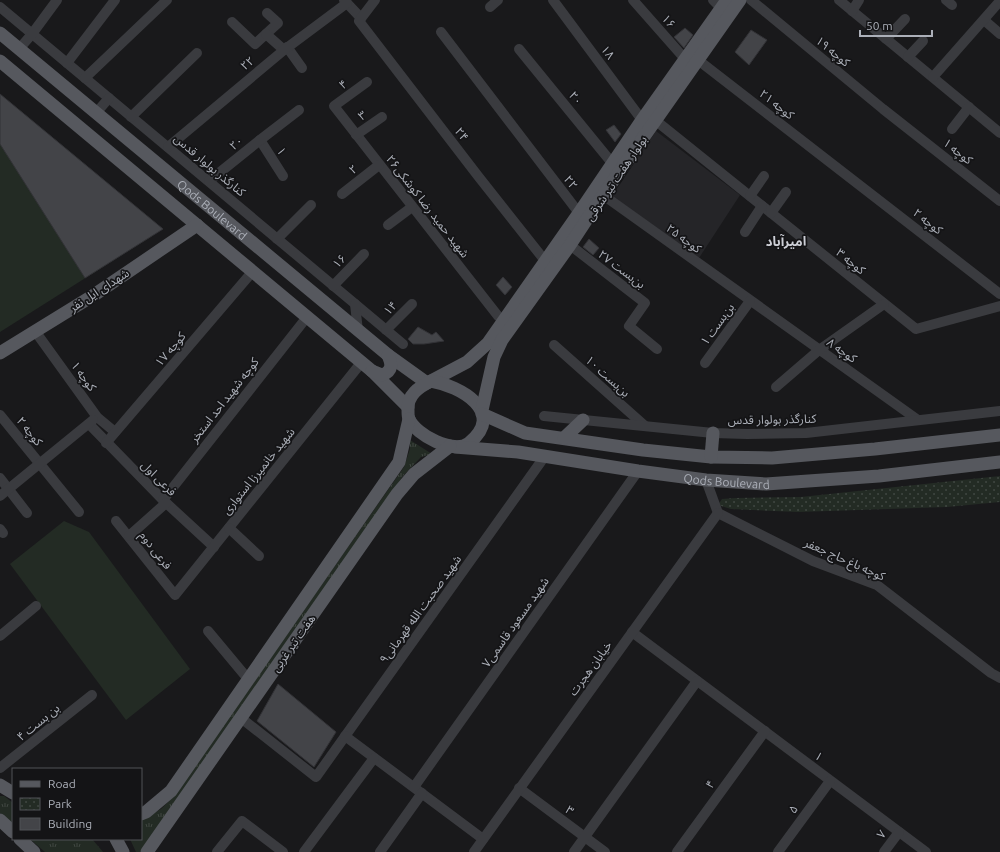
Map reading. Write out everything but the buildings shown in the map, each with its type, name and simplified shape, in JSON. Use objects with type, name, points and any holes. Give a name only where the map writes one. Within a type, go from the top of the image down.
[{"type":"main road","name":"بولوار هفت تیر شرقی","points":[[482,412],[494,356],[502,340],[570,245],[603,195],[633,143],[642,120],[740,0]]},
{"type":"main road","name":"بولوار هفت تیر شرقی","points":[[429,382],[467,362],[488,343],[546,262],[612,163],[655,120],[691,59],[720,3]]},
{"type":"main road","name":"Qods Boulevard","points":[[0,33],[358,331],[388,355],[429,382]]},
{"type":"main road","name":"Qods Boulevard","points":[[0,62],[367,367],[408,413]]},
{"type":"main road","name":"شهدای ایل نفر","points":[[0,353],[94,295],[197,225]]},
{"type":"main road","points":[[367,367],[382,375],[388,373],[391,368],[388,355]]},
{"type":"main road","points":[[429,382],[443,383],[459,391],[473,400],[482,412],[480,430],[474,438],[467,444],[453,446],[436,442],[416,429],[408,413],[409,400],[414,392],[421,385],[429,382]]},
{"type":"main road","name":"Qods Boulevard","points":[[482,412],[525,433],[643,450],[711,457],[772,458],[875,449],[1000,435]]},
{"type":"main road","name":"هفت تیر غربی","points":[[142,814],[171,791],[399,462],[408,413]]},
{"type":"main road","points":[[564,438],[583,420]]},
{"type":"main road","points":[[518,452],[516,441],[520,435],[525,433]]},
{"type":"main road","points":[[711,457],[713,433]]},
{"type":"main road","name":"Qods Boulevard","points":[[453,446],[518,452],[706,480],[766,484],[879,476],[1000,462]]},
{"type":"main road","name":"هفت تیر غربی","points":[[147,852],[397,494],[414,474],[453,446]]},
{"type":"main road","points":[[0,785],[12,792]]},
{"type":"main road","points":[[0,820],[12,831]]},
{"type":"main road","points":[[117,840],[123,852]]},
{"type":"street","points":[[19,48],[32,34],[57,0]]},
{"type":"street","points":[[67,63],[115,0]]},
{"type":"street","points":[[85,78],[167,0]]},
{"type":"street","points":[[360,19],[374,0]]},
{"type":"street","points":[[490,7],[498,0]]},
{"type":"street","name":"۱۸","points":[[553,0],[642,120]]},
{"type":"street","name":"۱۶","points":[[633,0],[691,59]]},
{"type":"street","name":"کوچه ۱۹","points":[[751,0],[899,122]]},
{"type":"street","points":[[839,0],[969,107],[999,129]]},
{"type":"street","points":[[852,11],[860,0]]},
{"type":"street","name":"۲۴","points":[[345,2],[360,19],[478,176],[546,262]]},
{"type":"street","name":"۲۲","points":[[168,147],[285,49],[345,2]]},
{"type":"street","points":[[932,77],[1000,2]]},
{"type":"street","name":"کنارگذر بولوار قدس","points":[[0,7],[402,344]]},
{"type":"street","points":[[232,22],[255,44],[278,23],[267,13]]},
{"type":"street","points":[[886,39],[905,19]]},
{"type":"street","points":[[984,20],[1000,34]]},
{"type":"street","name":"۲۲","points":[[441,32],[579,213]]},
{"type":"street","points":[[266,34],[285,49],[302,68]]},
{"type":"street","points":[[908,57],[922,41]]},
{"type":"street","name":"۲۰","points":[[519,49],[612,163]]},
{"type":"street","points":[[131,117],[197,53]]},
{"type":"street","name":"کوچه ۲۱","points":[[691,59],[840,169]]},
{"type":"street","name":"۴","points":[[334,106],[367,82]]},
{"type":"street","points":[[96,113],[109,98]]},
{"type":"street","name":"شهید حمید رضا کوشکی۲۶","points":[[334,106],[412,207],[500,318],[504,321]]},
{"type":"street","points":[[952,129],[969,107]]},
{"type":"street","name":"۲۰","points":[[209,182],[299,110]]},
{"type":"street","name":"۳","points":[[356,135],[382,117]]},
{"type":"street","name":"کوچه ۳","points":[[655,120],[916,329],[1000,306]]},
{"type":"street","name":"کوچه ۱","points":[[899,122],[1000,201]]},
{"type":"street","name":"۱","points":[[260,140],[283,176]]},
{"type":"street","name":"۲","points":[[342,194],[379,165]]},
{"type":"street","name":"کوچه ۲","points":[[840,169],[1000,294]]},
{"type":"street","points":[[750,196],[764,176]]},
{"type":"street","points":[[771,213],[786,192]]},
{"type":"street","name":"کوچه ۲۵","points":[[603,195],[750,301]]},
{"type":"street","points":[[277,239],[311,205]]},
{"type":"street","points":[[745,232],[762,206]]},
{"type":"street","points":[[388,225],[412,207]]},
{"type":"street","name":"بن‌بست ۲۷","points":[[570,245],[645,303],[629,326],[657,349]]},
{"type":"street","name":"۱۶","points":[[333,286],[364,254]]},
{"type":"street","name":"کوچه ۱۷","points":[[106,443],[252,272]]},
{"type":"street","name":"کوچه ۸","points":[[750,301],[918,420]]},
{"type":"street","name":"بن‌بست ۱","points":[[705,363],[750,301]]},
{"type":"street","points":[[356,304],[358,331]]},
{"type":"street","name":"۱۴","points":[[386,330],[412,304]]},
{"type":"street","points":[[776,387],[819,350],[884,304]]},
{"type":"street","name":"کوچه شهید احد استخر","points":[[128,536],[164,502],[307,317]]},
{"type":"street","name":"کوچه ۱","points":[[35,331],[98,417],[115,432]]},
{"type":"street","name":"بن‌بست ۱۰","points":[[554,345],[645,426]]},
{"type":"street","name":"شهید خانمیرزا استواری","points":[[175,595],[229,528],[367,367]]},
{"type":"street","name":"کنارگذر بولوار قدس","points":[[544,416],[713,433],[806,433],[1000,411]]},
{"type":"street","name":"کوچه ۲","points":[[0,415],[79,512]]},
{"type":"street","points":[[0,496],[98,417]]},
{"type":"street","name":"فرعی اول","points":[[89,424],[164,502],[214,547]]},
{"type":"street","name":"شهید صحبت الله قهرمانی۹","points":[[241,718],[316,777],[546,456]]},
{"type":"street","name":"شهید مسعود قاسمی۷","points":[[414,787],[638,471]]},
{"type":"street","points":[[0,478],[27,513]]},
{"type":"street","points":[[706,480],[718,513]]},
{"type":"street","name":"خیابان هجرت","points":[[474,852],[718,513]]},
{"type":"street","name":"کوچه باغ حاج جعفر","points":[[718,513],[814,561],[877,585],[991,673],[1000,678]]},
{"type":"street","name":"فرعی دوم","points":[[116,521],[175,595]]},
{"type":"street","points":[[229,528],[259,556]]},
{"type":"street","points":[[0,636],[36,606]]},
{"type":"street","points":[[208,631],[248,679]]},
{"type":"street","name":"۱","points":[[632,632],[926,852]]},
{"type":"street","points":[[574,852],[697,681]]},
{"type":"street","name":"بن بست ۴","points":[[0,768],[92,695]]},
{"type":"street","name":"۴","points":[[676,852],[765,731]]},
{"type":"street","points":[[345,736],[483,839]]},
{"type":"street","points":[[304,852],[374,758]]},
{"type":"street","name":"۵","points":[[778,852],[830,780]]},
{"type":"street","name":"۳","points":[[519,788],[605,852]]},
{"type":"street","points":[[380,852],[422,794]]},
{"type":"street","points":[[217,852],[242,821],[283,852]]},
{"type":"street","name":"۷","points":[[884,852],[899,832]]},
{"type":"shaded area","points":[[656,131],[740,195],[699,258],[612,196]]},
{"type":"green space","points":[[0,94],[163,229],[0,332]]},
{"type":"green space","points":[[410,440],[432,454],[421,457],[403,476],[364,534],[140,852],[136,852],[130,840],[142,840],[142,819],[161,809],[173,797],[404,467],[410,449]]},
{"type":"green space","points":[[1000,476],[1000,502],[947,507],[798,512],[731,509],[718,505],[722,499],[801,497]]},
{"type":"green space","points":[[64,521],[89,532],[190,669],[126,720],[10,564]]},
{"type":"green space","points":[[0,796],[4,796],[12,802],[12,823],[0,813]]},
{"type":"green space","points":[[31,840],[93,840],[103,852],[45,852]]},
{"type":"district","name":"امیرآباد","points":[[786,241]]}]
